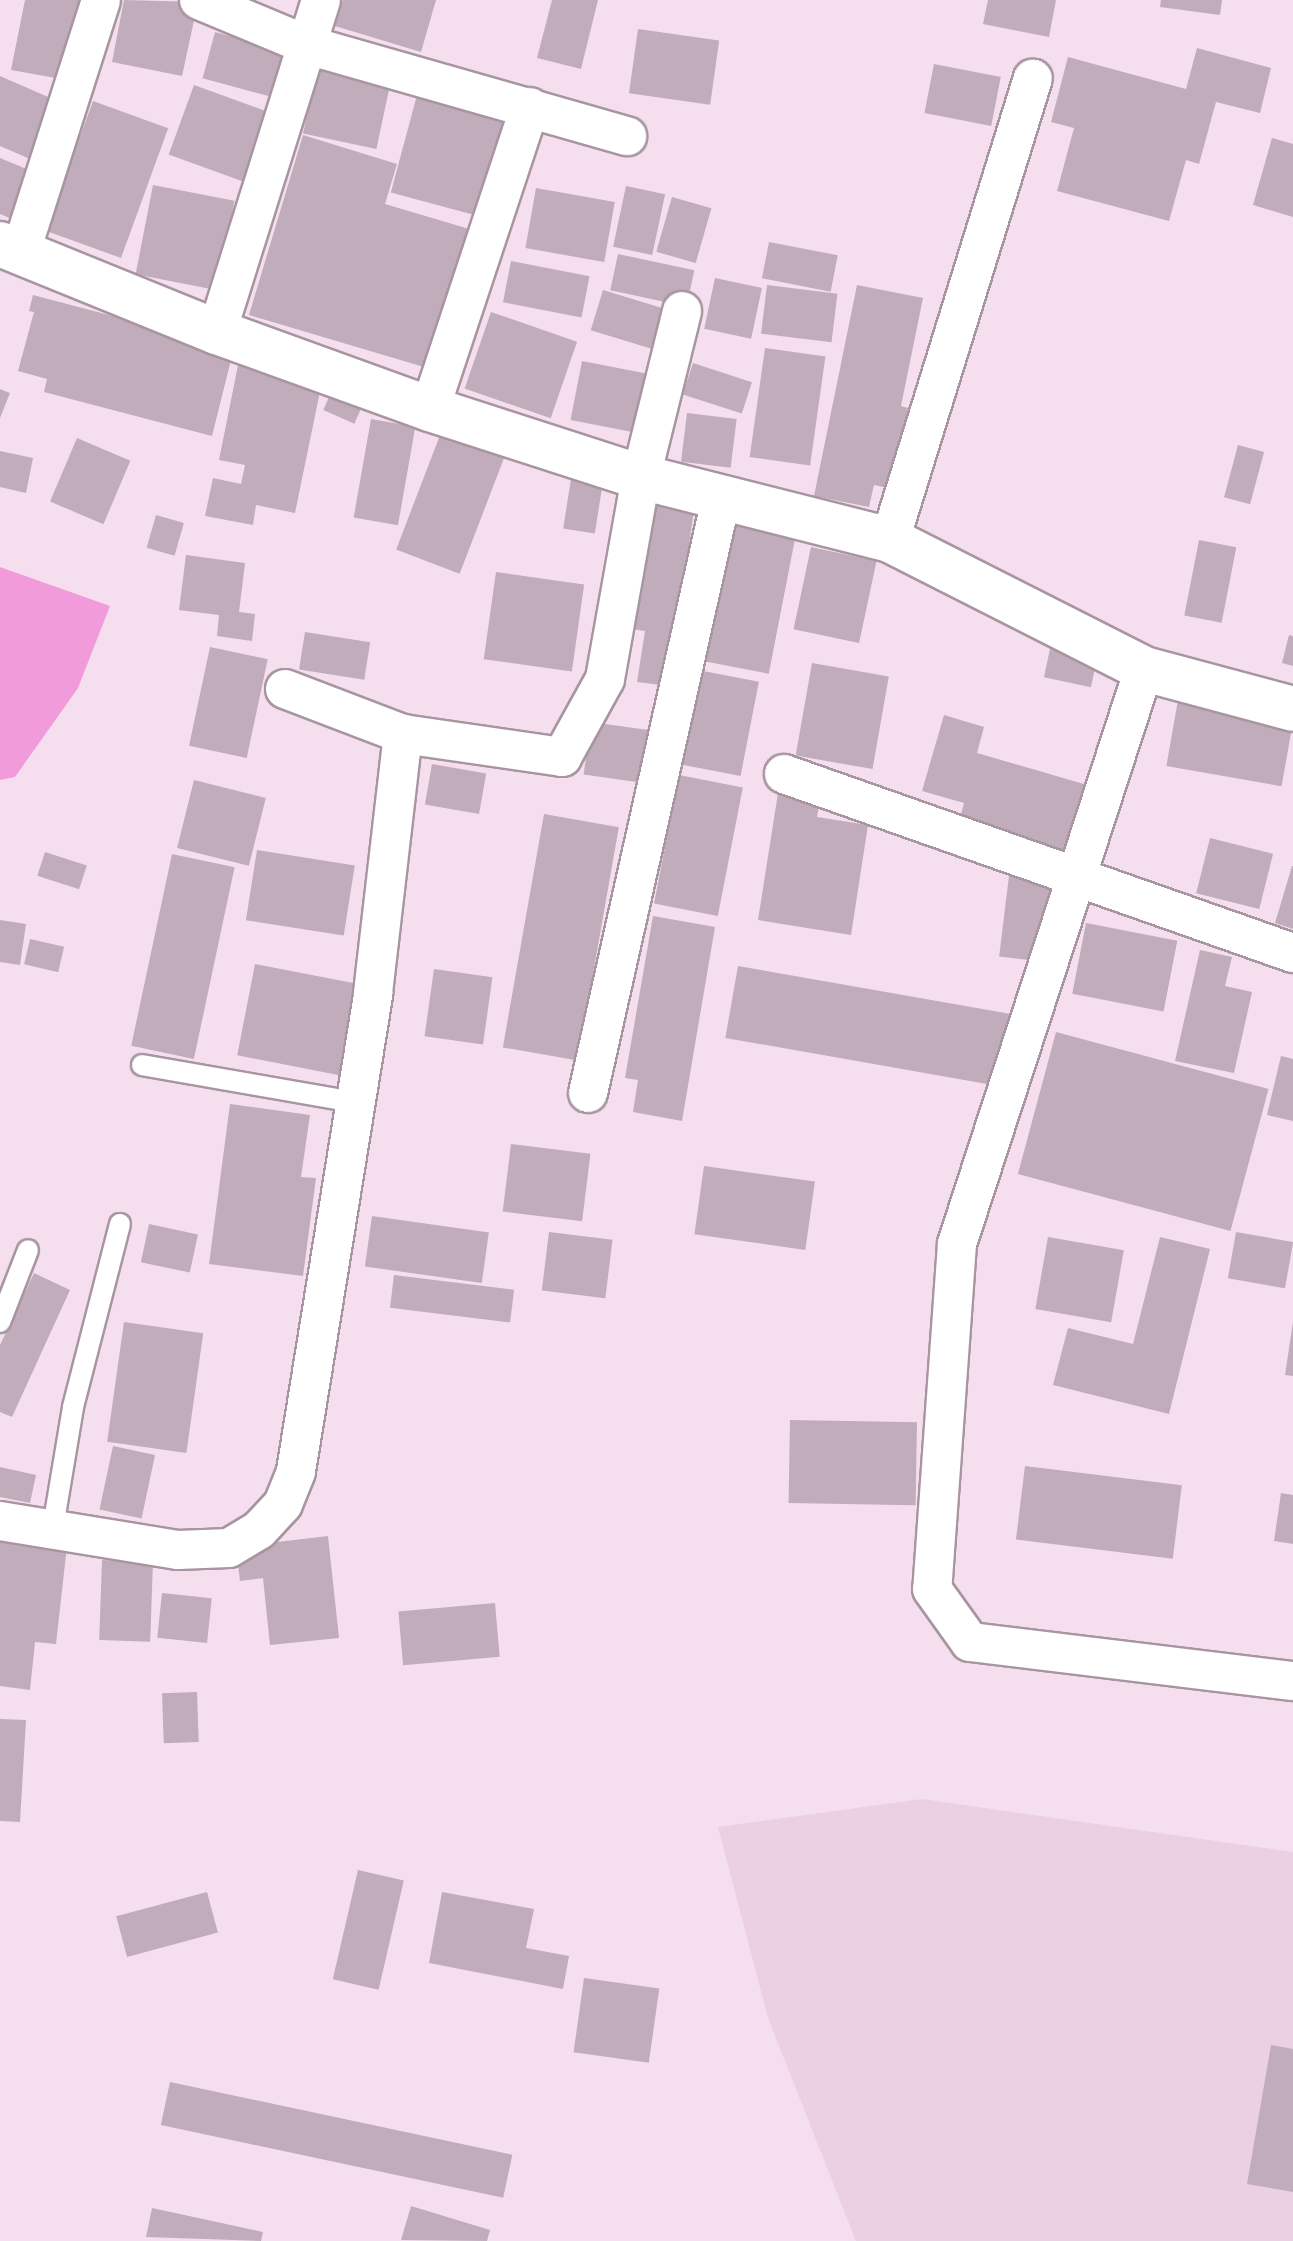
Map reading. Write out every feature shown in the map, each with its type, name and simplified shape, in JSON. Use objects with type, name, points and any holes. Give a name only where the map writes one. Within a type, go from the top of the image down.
[{"type":"street","points":[[101,0],[11,247],[217,332],[430,409],[641,477],[890,540],[1144,669],[1293,709]]},
{"type":"street","points":[[199,0],[307,45],[627,136]]},
{"type":"street","points":[[217,332],[321,0]]},
{"type":"street","points":[[890,540],[1033,79]]},
{"type":"street","points":[[430,409],[530,107]]},
{"type":"street","points":[[285,689],[403,734],[562,757],[605,679],[641,477],[682,311]]},
{"type":"street","points":[[588,1093],[721,499]]},
{"type":"street","points":[[1144,669],[1080,877],[957,1244],[932,1589],[970,1642],[1293,1681]]},
{"type":"street","points":[[0,1521],[53,1527],[178,1550],[229,1548],[259,1530],[283,1504],[296,1471],[355,1102],[403,734]]},
{"type":"street","points":[[784,774],[1293,953]]},
{"type":"lane","points":[[142,1065],[355,1102]]},
{"type":"lane","points":[[53,1527],[73,1407],[120,1224]]},
{"type":"lane","points":[[0,1322],[28,1250]]},
{"type":"shaded area","points":[[0,567],[110,606],[78,688],[15,777],[0,780]]},
{"type":"shaded area","points":[[922,1799],[1293,1852],[1293,2241],[856,2241],[768,2018],[718,1827]]},
{"type":"building","points":[[25,0],[83,0],[67,80],[11,70]]},
{"type":"building","points":[[124,0],[198,2],[182,76],[112,62]]},
{"type":"building","points":[[343,0],[436,0],[421,52],[335,26]]},
{"type":"building","points":[[552,0],[598,0],[581,69],[537,58]]},
{"type":"building","points":[[988,0],[1056,0],[1049,37],[983,24]]},
{"type":"building","points":[[1161,0],[1222,0],[1220,15],[1160,7]]},
{"type":"building","points":[[638,29],[719,40],[710,105],[629,93]]},
{"type":"building","points":[[215,32],[288,52],[276,98],[203,78]]},
{"type":"building","points":[[1197,48],[1271,68],[1260,113],[1216,102],[1199,164],[1186,160],[1169,221],[1057,191],[1074,128],[1051,122],[1068,57],[1186,89]]},
{"type":"building","points":[[318,63],[391,79],[376,149],[303,133]]},
{"type":"building","points":[[934,64],[1001,77],[991,126],[924,113]]},
{"type":"building","points":[[0,76],[55,100],[30,159],[0,146]]},
{"type":"building","points":[[194,85],[279,116],[253,185],[169,155]]},
{"type":"building","points":[[417,95],[511,120],[485,218],[391,193]]},
{"type":"building","points":[[93,101],[168,128],[121,258],[46,231]]},
{"type":"building","points":[[303,135],[397,164],[385,204],[476,231],[434,370],[249,315]]},
{"type":"building","points":[[1272,138],[1293,144],[1293,217],[1253,205]]},
{"type":"building","points":[[0,158],[36,173],[17,221],[0,214]]},
{"type":"building","points":[[153,185],[234,201],[217,290],[136,274]]},
{"type":"building","points":[[626,186],[665,194],[652,255],[613,247]]},
{"type":"building","points":[[536,188],[615,202],[604,262],[525,248]]},
{"type":"building","points":[[672,197],[711,208],[696,263],[656,252]]},
{"type":"building","points":[[769,242],[838,255],[831,292],[762,278]]},
{"type":"building","points":[[618,254],[694,270],[687,306],[610,290]]},
{"type":"building","points":[[511,261],[590,276],[582,317],[503,302]]},
{"type":"building","points":[[715,278],[762,288],[751,339],[704,329]]},
{"type":"building","points":[[767,285],[837,294],[831,342],[761,334]]},
{"type":"building","points":[[857,285],[923,298],[901,406],[908,408],[893,489],[874,485],[869,507],[814,496]]},
{"type":"building","points":[[603,290],[673,311],[661,352],[591,330]]},
{"type":"building","points":[[33,295],[234,348],[212,436],[44,392],[47,379],[18,371],[34,312],[29,311]]},
{"type":"building","points":[[491,312],[577,342],[551,418],[465,389]]},
{"type":"building","points":[[765,348],[825,356],[810,465],[750,457]]},
{"type":"building","points":[[240,355],[324,372],[295,513],[256,505],[253,525],[205,516],[213,478],[241,484],[245,465],[219,460]]},
{"type":"building","points":[[582,361],[657,376],[645,434],[571,420]]},
{"type":"building","points":[[693,363],[752,382],[742,414],[683,394]]},
{"type":"building","points":[[333,388],[364,402],[354,424],[323,410]]},
{"type":"building","points":[[0,389],[10,393],[0,418]]},
{"type":"building","points":[[687,413],[737,419],[731,468],[681,462]]},
{"type":"building","points":[[371,419],[415,427],[398,525],[354,517]]},
{"type":"building","points":[[442,430],[505,454],[460,574],[396,549]]},
{"type":"building","points":[[77,438],[130,461],[103,524],[50,502]]},
{"type":"building","points":[[1238,445],[1264,452],[1250,504],[1224,497]]},
{"type":"building","points":[[0,451],[33,458],[26,493],[0,487]]},
{"type":"building","points":[[571,479],[603,484],[595,533],[563,528]]},
{"type":"building","points":[[644,495],[695,503],[669,686],[637,682],[645,631],[625,628]]},
{"type":"building","points":[[733,512],[798,525],[769,674],[704,661]]},
{"type":"building","points":[[156,515],[184,523],[175,556],[147,548]]},
{"type":"building","points":[[1199,540],[1236,547],[1222,623],[1184,616]]},
{"type":"building","points":[[811,547],[877,561],[859,643],[794,629]]},
{"type":"building","points":[[186,555],[245,563],[239,612],[255,614],[252,641],[217,636],[219,615],[179,610]]},
{"type":"building","points":[[496,572],[584,584],[572,672],[484,659]]},
{"type":"building","points":[[305,632],[370,642],[364,680],[299,670]]},
{"type":"building","points":[[1289,635],[1293,636],[1293,666],[1282,663]]},
{"type":"building","points":[[1051,644],[1098,654],[1091,687],[1044,677]]},
{"type":"building","points":[[210,647],[268,659],[247,758],[189,746]]},
{"type":"building","points":[[812,663],[889,677],[872,769],[796,756]]},
{"type":"building","points":[[698,670],[759,682],[741,776],[680,764]]},
{"type":"building","points":[[1178,700],[1293,720],[1282,786],[1166,766]]},
{"type":"building","points":[[944,715],[984,727],[977,753],[1094,787],[1074,855],[959,822],[964,803],[922,791]]},
{"type":"building","points":[[591,722],[658,731],[651,784],[584,774]]},
{"type":"building","points":[[432,764],[486,774],[479,814],[425,804]]},
{"type":"building","points":[[679,775],[743,787],[718,916],[654,904]]},
{"type":"building","points":[[194,780],[266,798],[249,866],[177,848]]},
{"type":"building","points":[[778,793],[820,800],[817,817],[868,825],[851,935],[758,920]]},
{"type":"building","points":[[544,814],[619,827],[578,1061],[503,1047]]},
{"type":"building","points":[[1210,838],[1273,854],[1259,909],[1196,893]]},
{"type":"building","points":[[257,850],[355,865],[344,936],[246,920]]},
{"type":"building","points":[[45,852],[87,866],[79,889],[37,876]]},
{"type":"building","points":[[172,854],[235,867],[194,1059],[131,1046]]},
{"type":"building","points":[[1293,866],[1293,929],[1275,923]]},
{"type":"building","points":[[1009,876],[1056,882],[1046,962],[999,956]]},
{"type":"building","points":[[653,916],[715,927],[682,1121],[633,1112],[638,1080],[625,1078]]},
{"type":"building","points":[[0,920],[26,924],[20,965],[0,962]]},
{"type":"building","points":[[1086,923],[1177,941],[1164,1011],[1072,994]]},
{"type":"building","points":[[30,939],[64,947],[58,972],[24,964]]},
{"type":"building","points":[[1200,950],[1232,957],[1225,986],[1252,992],[1234,1073],[1175,1061]]},
{"type":"building","points":[[255,964],[357,984],[339,1075],[237,1055]]},
{"type":"building","points":[[738,966],[1014,1015],[1001,1087],[725,1038]]},
{"type":"building","points":[[434,969],[492,977],[483,1045],[425,1036]]},
{"type":"building","points":[[1056,1032],[1269,1089],[1230,1231],[1018,1174]]},
{"type":"building","points":[[1281,1056],[1293,1059],[1293,1121],[1267,1115]]},
{"type":"building","points":[[230,1104],[310,1115],[301,1177],[316,1178],[303,1276],[209,1264]]},
{"type":"building","points":[[511,1144],[590,1154],[582,1221],[503,1211]]},
{"type":"building","points":[[704,1166],[815,1182],[805,1250],[694,1234]]},
{"type":"building","points":[[372,1216],[489,1232],[482,1283],[365,1267]]},
{"type":"building","points":[[149,1224],[198,1234],[190,1273],[141,1262]]},
{"type":"building","points":[[549,1232],[613,1240],[605,1298],[542,1291]]},
{"type":"building","points":[[1236,1232],[1293,1242],[1285,1288],[1228,1278]]},
{"type":"building","points":[[1048,1237],[1124,1250],[1111,1322],[1035,1309]]},
{"type":"building","points":[[1160,1237],[1210,1249],[1169,1414],[1053,1385],[1068,1328],[1133,1344]]},
{"type":"building","points":[[34,1273],[70,1290],[12,1417],[0,1412],[0,1345]]},
{"type":"building","points":[[394,1275],[514,1290],[510,1323],[390,1308]]},
{"type":"building","points":[[124,1322],[203,1333],[186,1453],[107,1442]]},
{"type":"building","points":[[1293,1322],[1293,1376],[1285,1375]]},
{"type":"building","points":[[790,1420],[917,1422],[916,1505],[789,1503]]},
{"type":"building","points":[[113,1446],[155,1455],[142,1519],[99,1510]]},
{"type":"building","points":[[1025,1466],[1182,1485],[1173,1559],[1016,1539]]},
{"type":"building","points":[[0,1467],[36,1475],[30,1503],[0,1497]]},
{"type":"building","points":[[1281,1493],[1293,1495],[1293,1544],[1274,1541]]},
{"type":"building","points":[[328,1536],[339,1638],[270,1645],[263,1578],[240,1581],[236,1547]]},
{"type":"building","points":[[0,1539],[67,1546],[56,1644],[35,1642],[30,1690],[0,1686]]},
{"type":"building","points":[[102,1560],[153,1562],[150,1642],[99,1640]]},
{"type":"building","points":[[162,1593],[212,1598],[207,1643],[157,1638]]},
{"type":"building","points":[[495,1603],[500,1657],[403,1665],[398,1611]]},
{"type":"building","points":[[197,1692],[199,1742],[164,1743],[162,1693]]},
{"type":"building","points":[[0,1719],[26,1720],[20,1822],[0,1821]]},
{"type":"building","points":[[358,1870],[404,1881],[379,1990],[333,1979]]},
{"type":"building","points":[[207,1892],[218,1933],[127,1957],[116,1916]]},
{"type":"building","points":[[442,1892],[534,1909],[526,1948],[569,1956],[563,1989],[429,1963]]},
{"type":"building","points":[[584,1978],[659,1989],[649,2063],[574,2052]]},
{"type":"building","points":[[1271,2045],[1293,2049],[1293,2192],[1247,2184]]},
{"type":"building","points":[[170,2082],[512,2155],[503,2198],[161,2125]]},
{"type":"building","points":[[411,2206],[490,2230],[487,2241],[401,2240]]},
{"type":"building","points":[[152,2208],[263,2232],[261,2241],[146,2237]]}]
